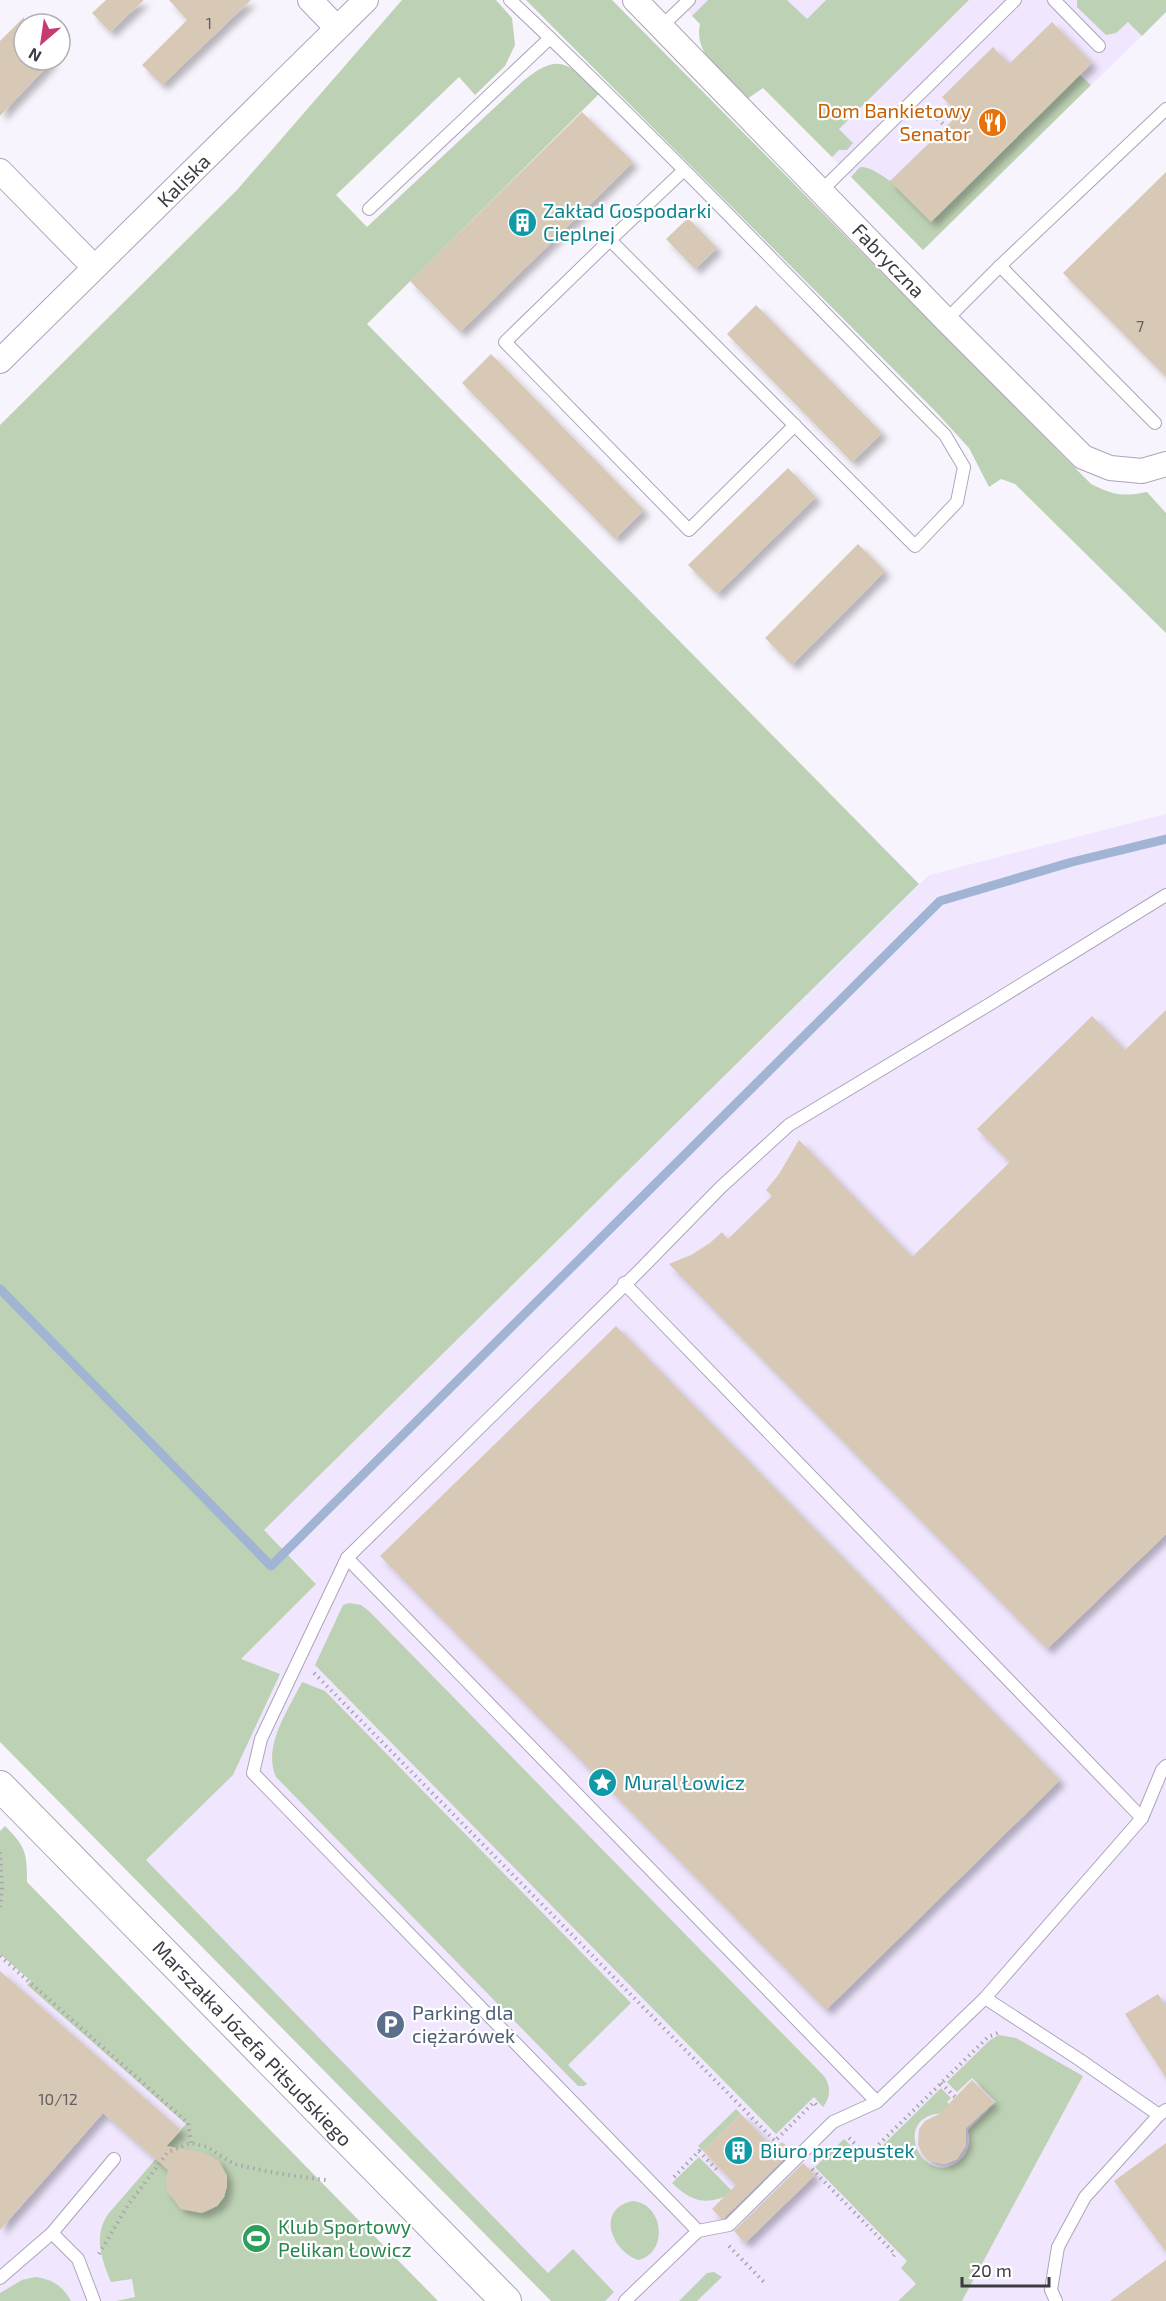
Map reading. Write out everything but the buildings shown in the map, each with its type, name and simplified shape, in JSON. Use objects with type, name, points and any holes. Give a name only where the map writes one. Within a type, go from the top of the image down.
[{"type":"street","points":[[310,0],[337,28]]},
{"type":"street","name":"Kaliska","points":[[0,361],[366,0]]},
{"type":"street","name":"Fabryczna","points":[[635,0],[946,320],[1083,457],[1110,468],[1143,471],[1166,464]]},
{"type":"street","points":[[0,171],[94,267]]},
{"type":"street","name":"Marszałka Józefa Piłsudskiego","points":[[0,1786],[506,2301]]},
{"type":"lane","points":[[510,0],[945,435],[964,467],[957,502],[915,546],[610,240]]},
{"type":"lane","points":[[662,27],[689,0]]},
{"type":"lane","points":[[822,190],[1015,0]]},
{"type":"lane","points":[[1054,0],[1099,46]]},
{"type":"lane","points":[[369,209],[550,38]]},
{"type":"lane","points":[[946,320],[1166,109]]},
{"type":"lane","points":[[683,171],[505,342],[689,530],[795,425]]},
{"type":"lane","points":[[1000,266],[1155,423]]},
{"type":"lane","points":[[698,2231],[252,1773],[261,1739],[347,1558],[721,1187],[789,1125],[1166,895]]},
{"type":"lane","points":[[624,1283],[1142,1818]]},
{"type":"lane","points":[[347,1558],[877,2102]]},
{"type":"lane","points":[[625,2301],[698,2231],[729,2225],[833,2122],[877,2102],[985,1998],[1142,1818],[1162,1770],[1166,1766]]},
{"type":"lane","points":[[985,1998],[1162,2113],[1085,2197],[1058,2247],[1051,2290],[1056,2301]]},
{"type":"lane","points":[[0,2278],[52,2233],[114,2159]]},
{"type":"lane","points":[[52,2233],[78,2259],[94,2301]]},
{"type":"path","points":[[0,1852],[2,1888],[0,1907]]},
{"type":"path","points":[[0,1956],[188,2123],[191,2143]]},
{"type":"path","points":[[941,2083],[955,2097]]},
{"type":"path","points":[[85,2276],[128,2205],[168,2152],[191,2143],[207,2147],[234,2164],[280,2174],[326,2180]]},
{"type":"path","points":[[799,2156],[895,2254],[891,2259]]},
{"type":"path","points":[[841,2208],[845,2203]]},
{"type":"shaded area","points":[[677,0],[1166,0],[1166,12],[923,250]]},
{"type":"shaded area","points":[[1166,814],[1166,2301],[557,2301],[83,1818],[316,1583],[264,1530],[929,875]]},
{"type":"shaded area","points":[[0,1885],[273,2160],[148,2301],[0,2301]]},
{"type":"green space","points":[[402,0],[496,0],[512,18],[515,45],[505,66],[475,95],[459,77],[336,195],[367,227],[535,72],[546,66],[563,65],[579,74],[600,93],[367,324],[919,884],[264,1530],[316,1584],[241,1659],[280,1674],[233,1775],[146,1860],[548,2273],[573,2249],[614,2292],[605,2301],[551,2301],[0,1742],[0,425],[237,190]]},
{"type":"green space","points":[[526,0],[612,0],[1091,484],[1118,494],[1147,492],[1166,513],[1166,633],[1015,484],[1001,479],[989,487],[969,448],[937,413]]},
{"type":"green space","points":[[708,0],[787,0],[807,19],[826,0],[969,0],[839,129],[853,143],[847,150],[839,150],[832,157],[763,88],[747,99],[713,66],[702,46],[699,36],[700,24],[692,16]]},
{"type":"green space","points":[[1077,0],[1166,0],[1166,12],[1142,36],[1128,22],[1116,33],[1106,35],[1077,7]]},
{"type":"green space","points":[[1080,75],[1091,85],[923,250],[851,177],[860,167],[864,167],[890,181]]},
{"type":"green space","points":[[349,1603],[361,1605],[369,1611],[824,2076],[829,2092],[823,2107],[814,2097],[776,2134],[315,1665],[343,1605]]},
{"type":"green space","points":[[302,1682],[325,1691],[631,2003],[568,2065],[587,2084],[578,2086],[276,1777],[272,1753],[275,1740],[284,1716]]},
{"type":"green space","points":[[5,1826],[24,1851],[27,1882],[438,2301],[116,2301],[135,2297],[132,2279],[111,2282],[107,2273],[100,2247],[104,2221],[186,2124],[27,1985],[31,1981],[0,1954],[0,1831]]},
{"type":"green space","points":[[999,2035],[1016,2038],[1083,2076],[962,2301],[898,2301],[916,2284],[901,2268],[907,2261],[815,2167],[844,2139],[867,2161],[941,2088],[951,2098],[947,2102],[958,2114],[935,2114],[921,2121],[915,2133],[916,2146],[922,2157],[933,2166],[946,2167],[960,2160],[968,2146],[968,2130],[996,2102],[972,2078],[957,2092],[947,2082],[990,2040]]},
{"type":"green space","points":[[736,2109],[741,2114],[703,2151],[698,2146]]},
{"type":"green space","points":[[699,2157],[734,2193],[708,2201],[694,2199],[672,2183]]},
{"type":"green space","points":[[632,2201],[643,2204],[651,2210],[659,2229],[655,2248],[648,2256],[638,2260],[621,2248],[611,2231],[614,2213],[621,2206]]},
{"type":"green space","points":[[714,2272],[722,2277],[697,2301],[679,2301],[707,2273]]},
{"type":"green space","points":[[35,2277],[47,2279],[56,2284],[71,2301],[0,2301],[0,2293],[22,2280]]},
{"type":"waterway","points":[[0,1289],[271,1566],[940,901],[1072,862],[1166,839]]},
{"type":"place","name":"Dom Bankietowy Senator","points":[[992,122]]},
{"type":"place","name":"Zakład Gospodarki Cieplnej","points":[[522,222]]},
{"type":"place","name":"Mural Łowicz","points":[[603,1782]]},
{"type":"place","name":"Parking dla ciężarówek","points":[[391,2024]]},
{"type":"place","name":"Biuro przepustek","points":[[739,2150]]},
{"type":"place","name":"Klub Sportowy Pelikan Łowicz","points":[[257,2238]]}]
